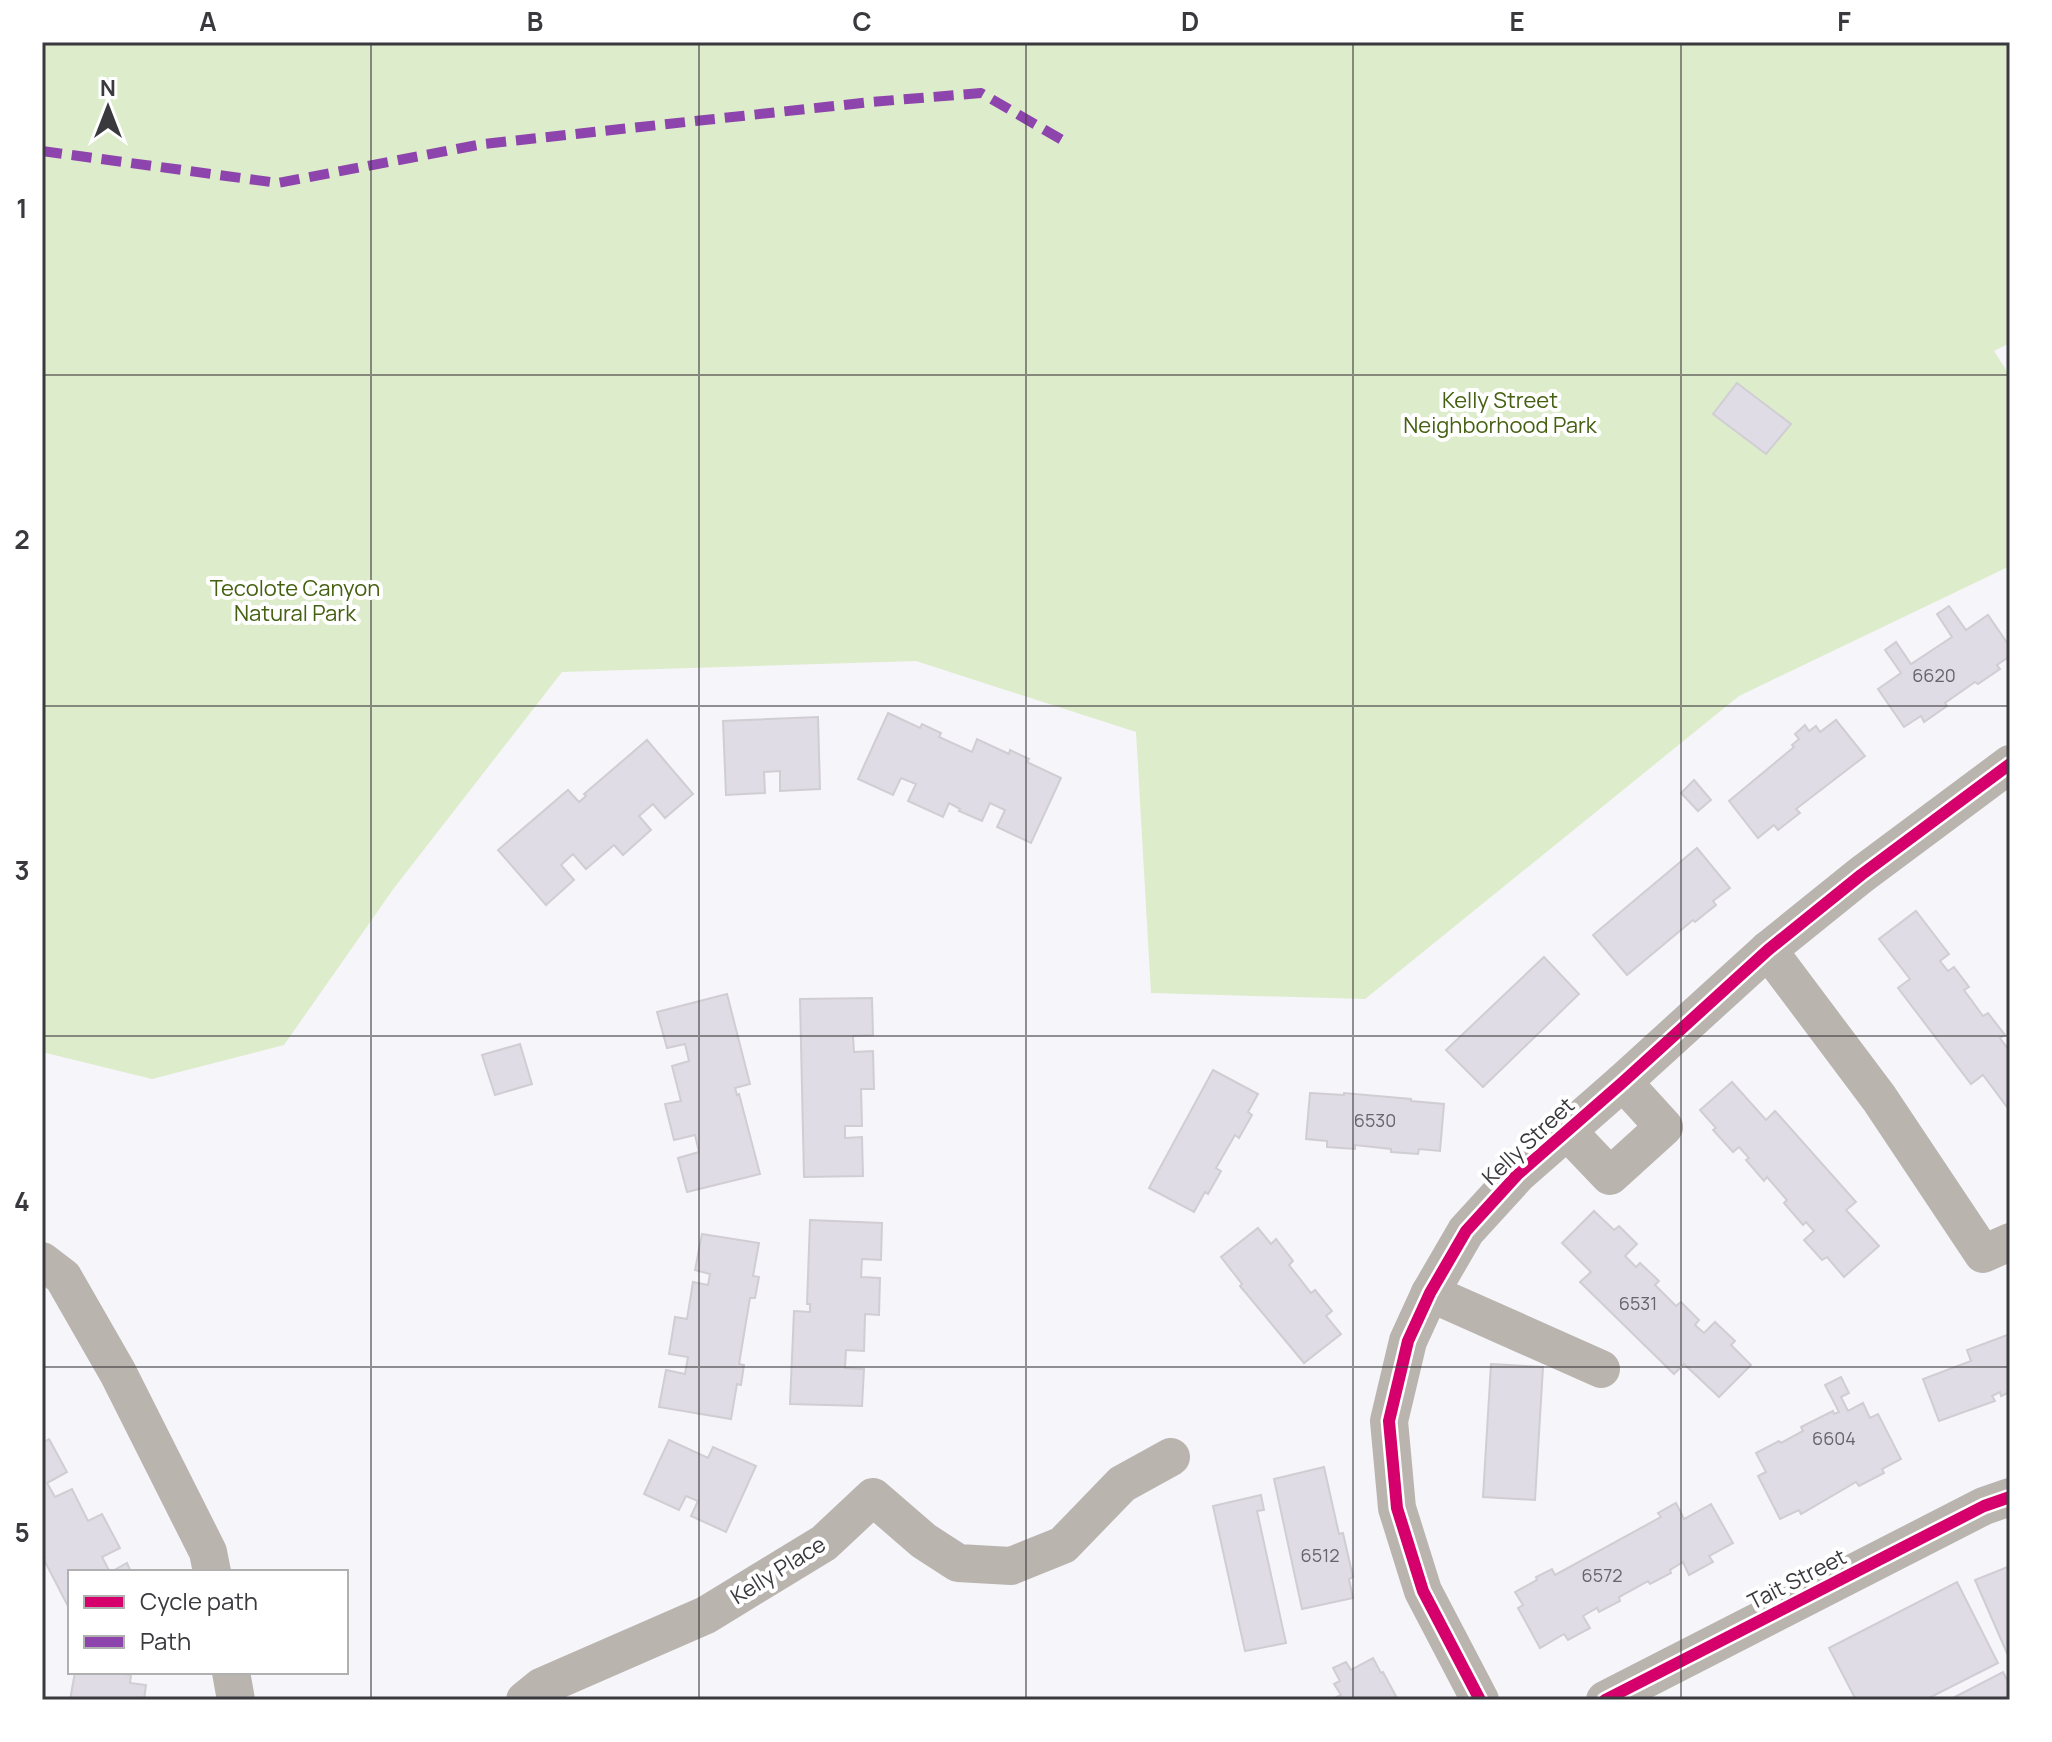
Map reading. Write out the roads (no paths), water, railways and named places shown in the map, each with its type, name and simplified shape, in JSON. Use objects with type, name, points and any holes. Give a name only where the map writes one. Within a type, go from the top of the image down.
[{"type":"street","name":"Kelly Street","points":[[1480,1700],[1423,1591],[1397,1508],[1389,1421],[1408,1341],[1430,1293],[1466,1231],[1518,1174],[1768,950],[1861,875],[2010,764]]},
{"type":"street","points":[[1768,950],[1879,1098],[1983,1254],[2010,1242]]},
{"type":"street","points":[[1567,1131],[1610,1176],[1664,1127],[1623,1082]]},
{"type":"street","points":[[42,1261],[63,1277],[118,1373],[208,1552],[212,1570]]},
{"type":"street","points":[[1430,1293],[1601,1369]]},
{"type":"street","name":"Kelly Place","points":[[525,1700],[541,1687],[706,1615],[824,1543],[873,1497],[924,1541],[958,1563],[1011,1566],[1063,1545],[1122,1484],[1171,1457]]},
{"type":"street","name":"Tait Street","points":[[1605,1700],[1984,1506],[2010,1497]]},
{"type":"street","points":[[231,1674],[236,1700]]},
{"type":"park label","name":"Kelly Street Neighborhood Park","points":[[1500,412]]},
{"type":"park label","name":"Tecolote Canyon Natural Park","points":[[295,600]]}]
